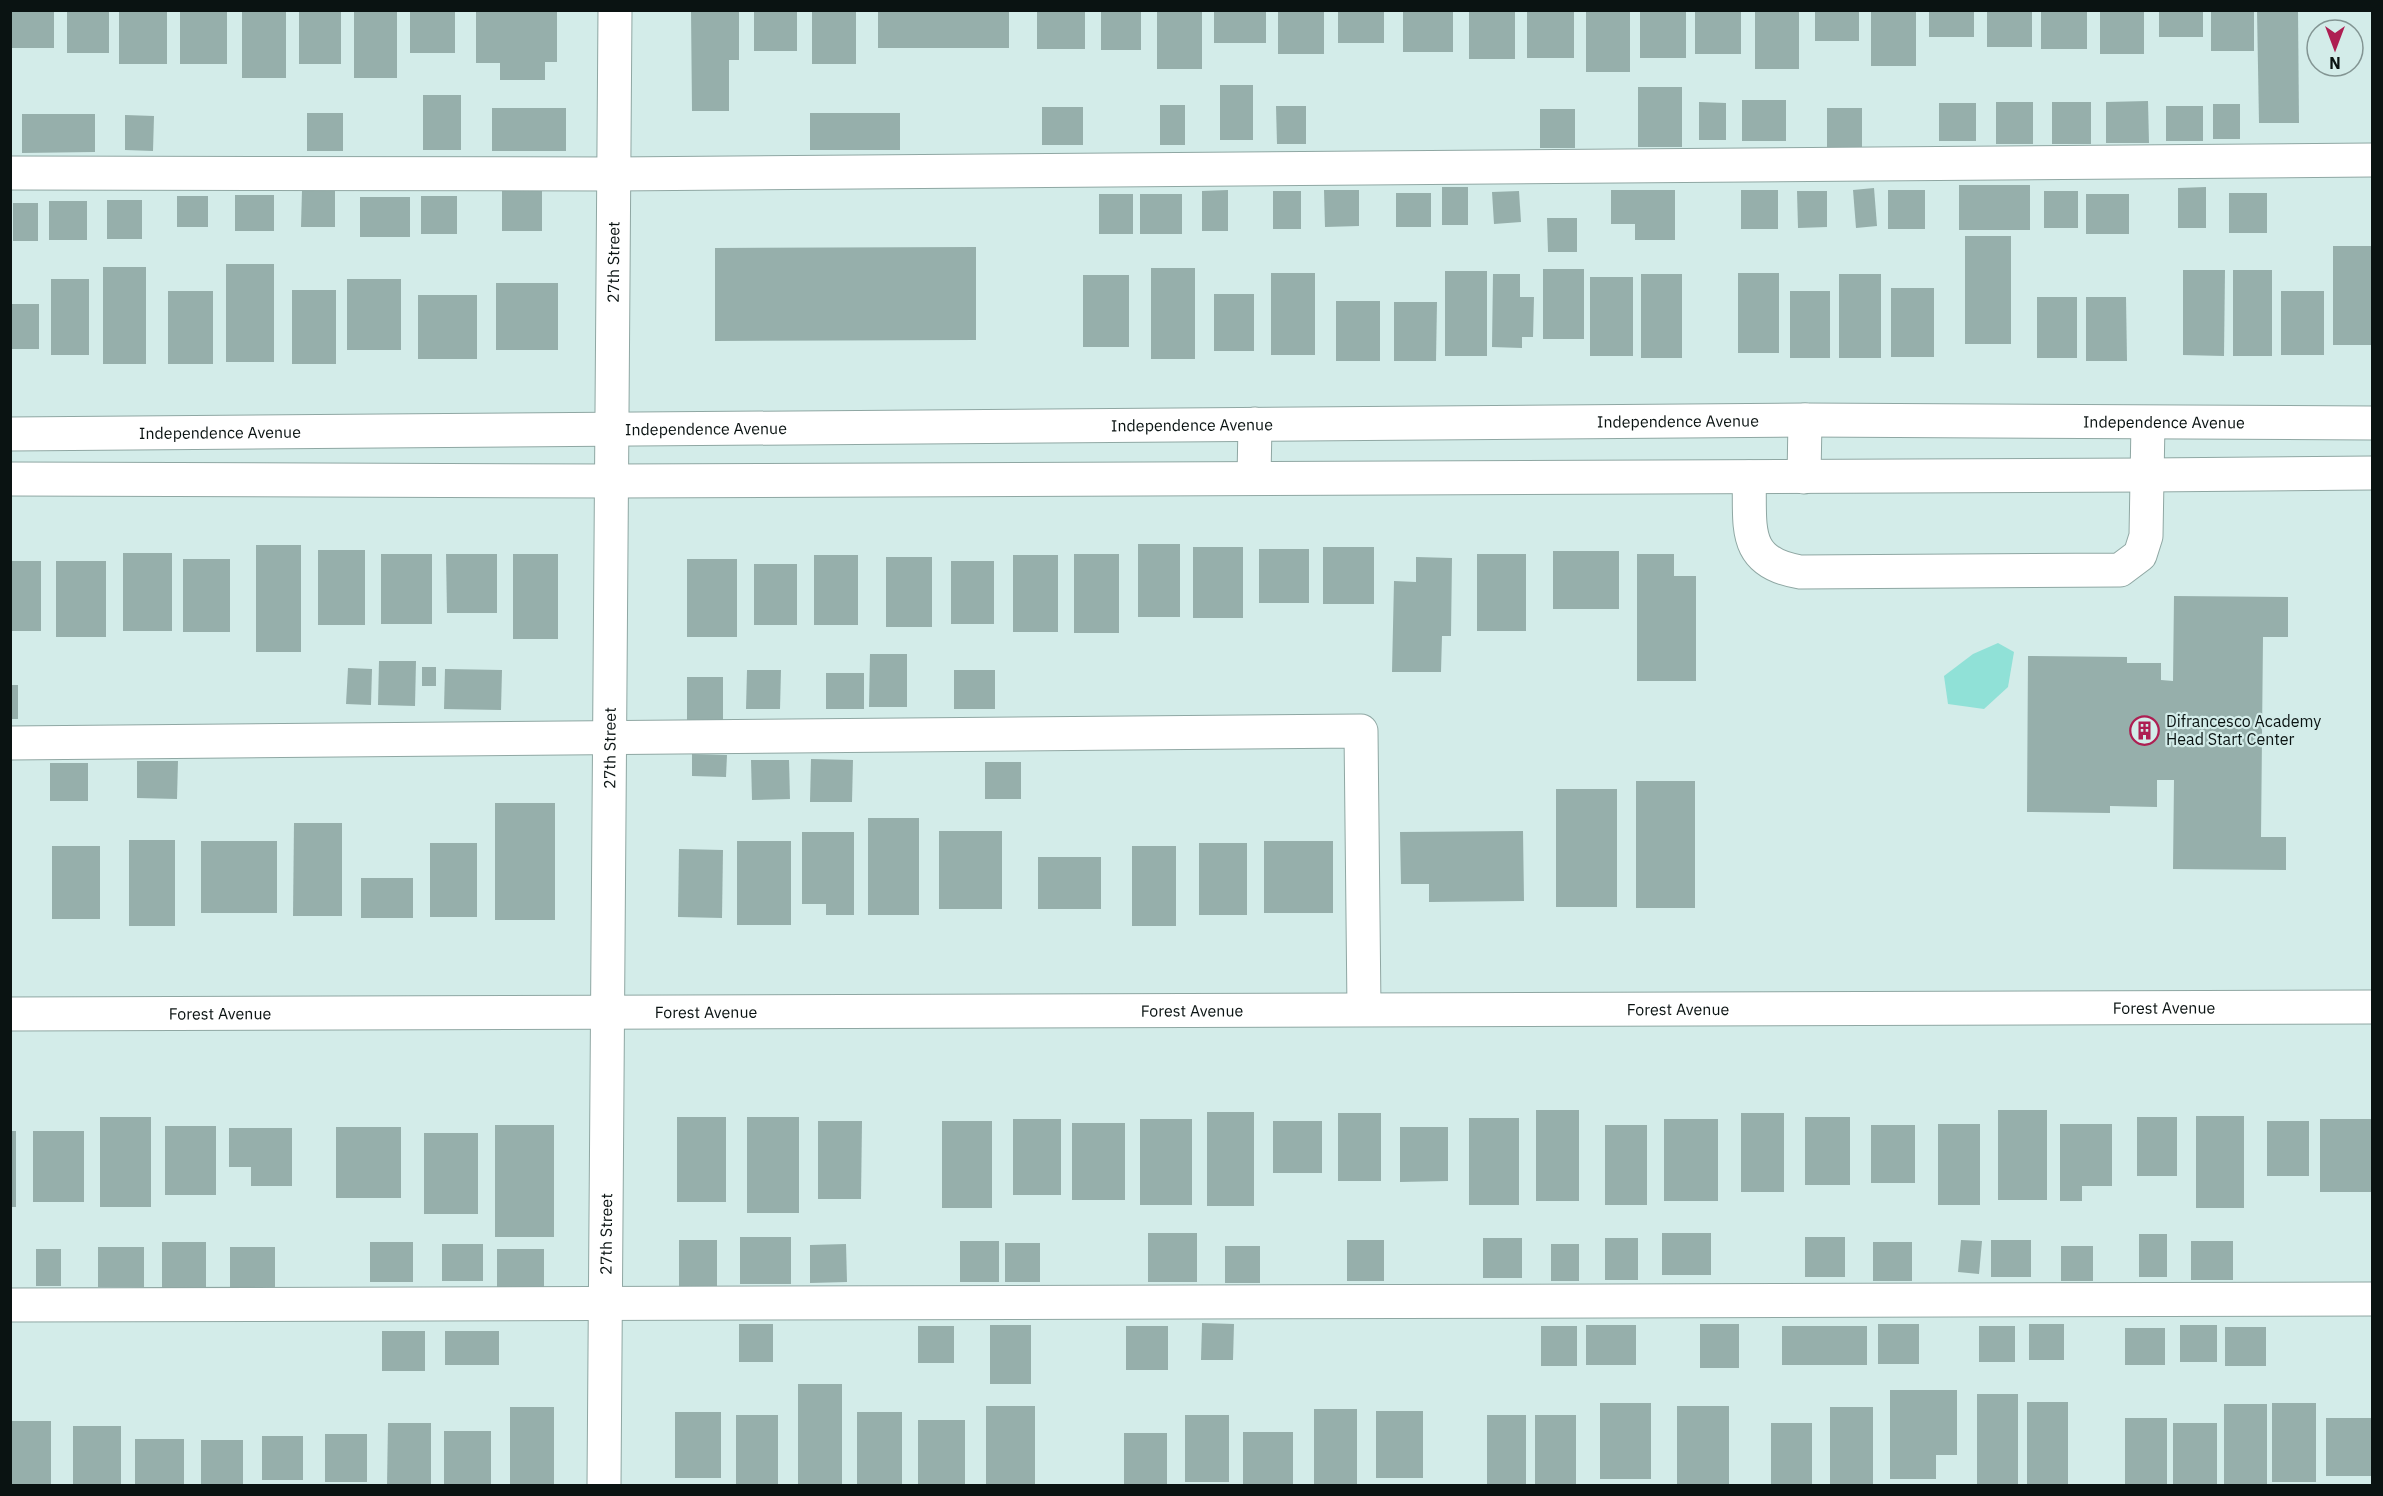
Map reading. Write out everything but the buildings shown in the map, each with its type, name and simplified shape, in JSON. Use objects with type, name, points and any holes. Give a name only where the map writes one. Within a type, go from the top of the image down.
[{"type":"street","name":"27th Street","points":[[604,1485],[615,10]]},
{"type":"street","points":[[10,173],[614,174],[2373,160]]},
{"type":"street","points":[[1804,477],[1805,420]]},
{"type":"street","name":"Independence Avenue","points":[[10,434],[1805,420],[2373,423]]},
{"type":"street","points":[[1749,477],[1751,541],[1765,560],[1785,569],[1812,572],[2120,570],[2140,555],[2146,536],[2148,423]]},
{"type":"street","points":[[1254,478],[1255,424]]},
{"type":"street","points":[[89,434],[89,479]]},
{"type":"street","points":[[10,479],[612,481],[2373,473]]},
{"type":"street","points":[[10,743],[1361,731],[1364,1009]]},
{"type":"street","name":"Forest Avenue","points":[[10,1014],[2373,1007]]},
{"type":"street","points":[[10,1305],[2373,1299]]},
{"type":"shaded area","points":[[1998,643],[2014,652],[2008,687],[1984,709],[1948,704],[1944,676],[1973,654]]},
{"type":"place","name":"Difrancesco Academy Head Start Center","points":[[2145,730]]}]
